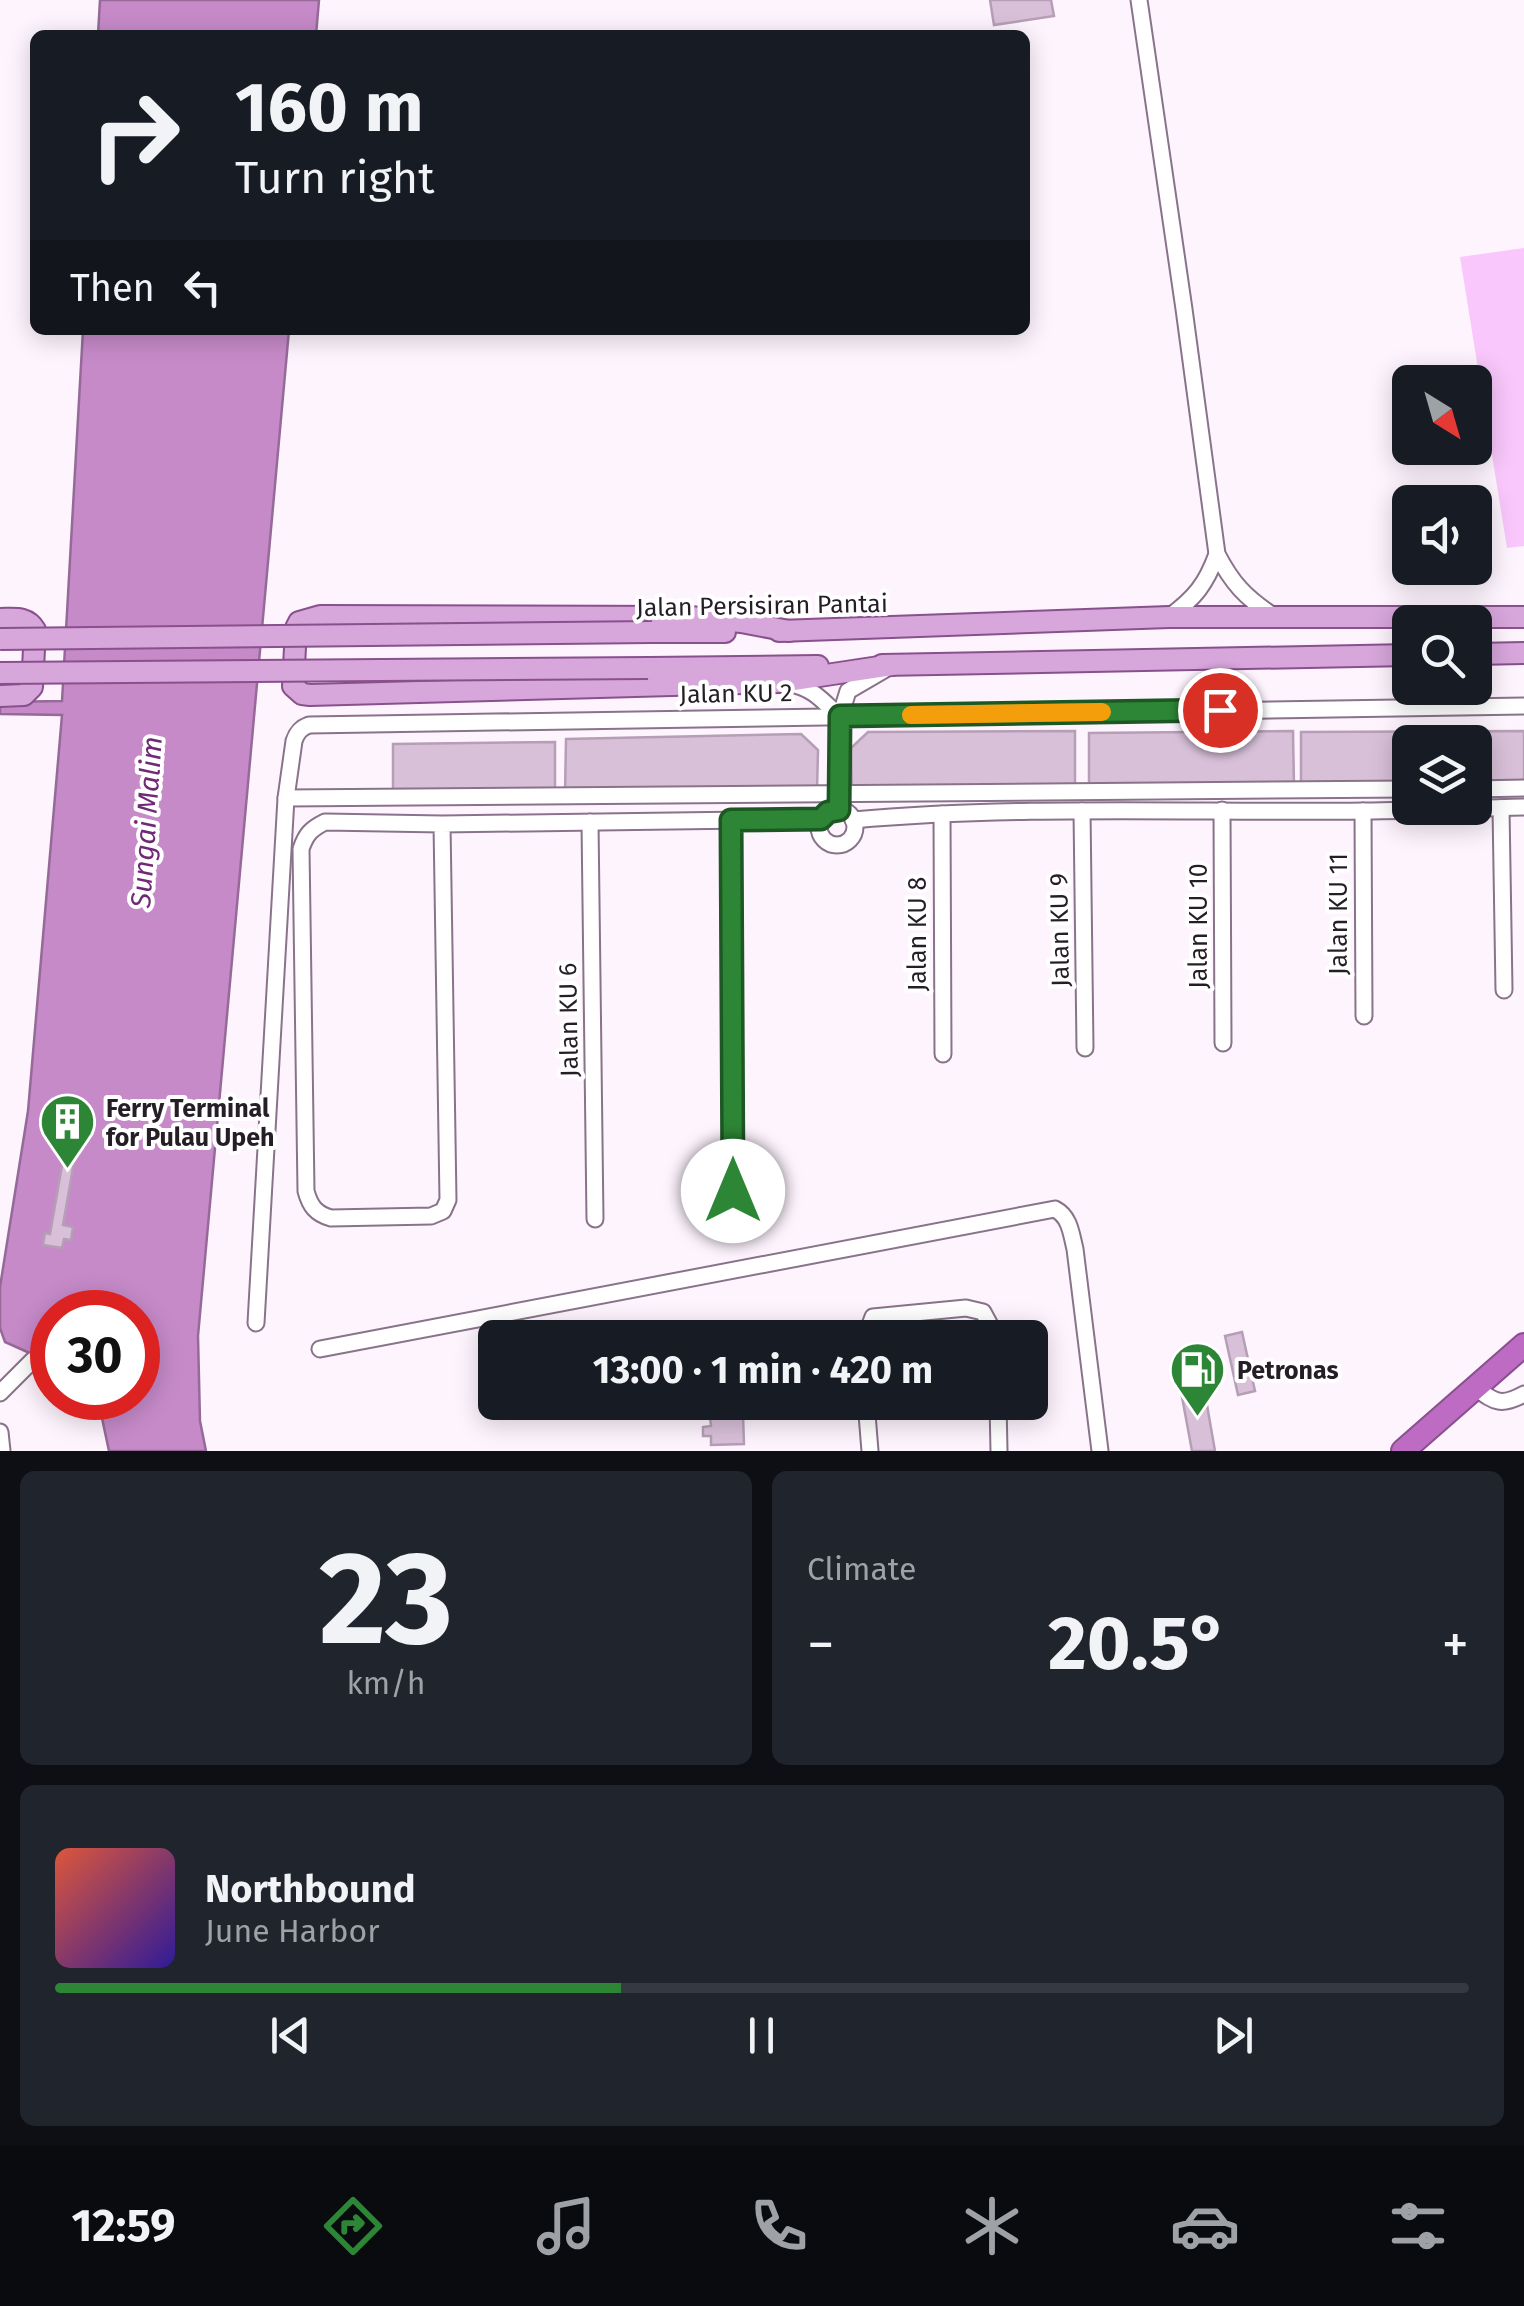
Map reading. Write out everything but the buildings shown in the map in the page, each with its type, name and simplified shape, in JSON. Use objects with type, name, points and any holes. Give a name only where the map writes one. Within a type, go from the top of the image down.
[{"type":"highway","points":[[1402,1451],[1524,1345]]},
{"type":"main road","points":[[789,631],[690,616],[320,616],[299,622],[296,628],[293,686],[310,696],[780,682],[892,665]]},
{"type":"main road","name":"Jalan Persisiran Pantai","points":[[0,639],[789,631],[1169,616],[1524,618]]},
{"type":"main road","points":[[0,619],[27,620],[35,630],[32,687],[24,695],[0,696]]},
{"type":"main road","points":[[1492,654],[1524,653]]},
{"type":"main road","points":[[0,673],[892,665],[1392,655]]},
{"type":"street","points":[[1139,0],[1217,554],[1237,588],[1272,616]]},
{"type":"street","points":[[1169,616],[1198,592],[1217,554]]},
{"type":"street","points":[[838,801],[819,825],[821,836],[836,845],[852,837],[854,826],[838,801],[840,716],[848,692],[892,665]]},
{"type":"street","points":[[780,682],[802,686],[840,716]]},
{"type":"street","name":"Jalan KU 2","points":[[286,798],[296,734],[310,725],[1524,706]]},
{"type":"street","points":[[1492,789],[1524,788]]},
{"type":"street","points":[[256,1322],[286,798],[838,801],[1392,789]]},
{"type":"street","points":[[853,820],[1082,811],[1363,812],[1524,807]]},
{"type":"street","points":[[1501,808],[1504,990]]},
{"type":"street","name":"Jalan KU 10","points":[[1222,810],[1224,1043]]},
{"type":"street","name":"Jalan KU 9","points":[[1082,811],[1085,1048]]},
{"type":"street","name":"Jalan KU 11","points":[[1363,812],[1364,1016]]},
{"type":"street","name":"Jalan KU 8","points":[[942,814],[943,1054]]},
{"type":"street","points":[[442,824],[448,1200],[443,1211],[431,1216],[330,1218],[320,1215],[309,1203],[306,1191],[301,849],[311,828],[325,822],[821,819]]},
{"type":"street","points":[[731,820],[733,1191]]},
{"type":"street","name":"Jalan KU 6","points":[[590,822],[595,1218]]},
{"type":"street","points":[[320,1349],[1055,1208],[1068,1220],[1075,1249],[1100,1451]]},
{"type":"street","points":[[872,1320],[966,1308],[983,1312],[987,1320]]},
{"type":"street","points":[[0,1393],[30,1363]]},
{"type":"street","points":[[1474,1387],[1496,1402],[1511,1401],[1524,1394]]},
{"type":"street","points":[[867,1420],[870,1451]]},
{"type":"street","points":[[998,1420],[999,1451]]},
{"type":"street","points":[[0,1432],[2,1451]]},
{"type":"shaded area","points":[[1524,248],[1524,546],[1507,548],[1492,455],[1492,365],[1477,365],[1460,257]]},
{"type":"water","points":[[100,0],[319,0],[316,30],[98,30]]},
{"type":"water","name":"Sungai Malim","points":[[83,335],[289,335],[198,1336],[200,1421],[206,1451],[109,1451],[102,1420],[160,1420],[160,1290],[30,1290],[30,1353],[5,1342],[0,1328],[0,1287],[28,1111],[62,715],[0,714],[0,702],[62,701]]},
{"type":"slow traffic","points":[[911,715],[1102,712]]},
{"type":"place","name":"Ferry Terminal for Pulau Upeh","points":[[67,1171]]},
{"type":"place","name":"Petronas","points":[[1198,1419]]},
{"type":"route","points":[[733,1191],[731,820],[821,819],[828,812],[839,810],[840,716],[1220,710]]}]
